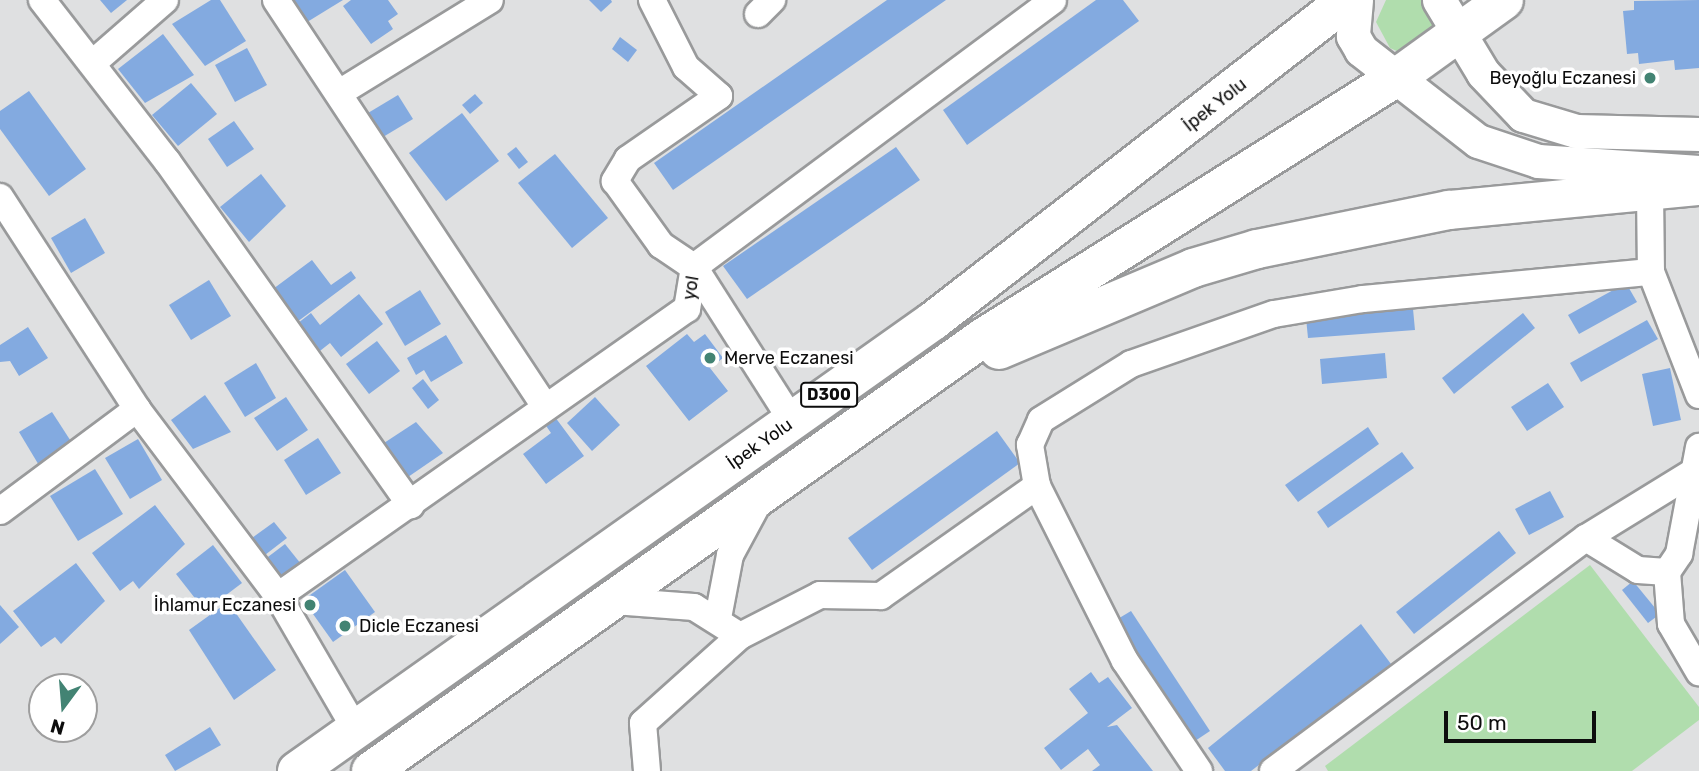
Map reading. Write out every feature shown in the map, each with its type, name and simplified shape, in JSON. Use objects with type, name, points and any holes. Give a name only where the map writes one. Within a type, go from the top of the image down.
[{"type":"highway","name":"İpek Yolu","points":[[297,771],[792,421],[1073,218],[1347,0]]},
{"type":"highway","points":[[1396,78],[1504,0]]},
{"type":"highway","name":"D300","points":[[372,771],[905,395],[1207,192],[1396,78]]},
{"type":"highway","points":[[905,395],[1083,313],[1257,249],[1450,210],[1699,186]]},
{"type":"main road","points":[[1356,0],[1353,37],[1396,78],[1460,129],[1507,153],[1577,166],[1699,172]]},
{"type":"main road","points":[[1439,0],[1503,98],[1542,124],[1699,134]]},
{"type":"street","points":[[42,0],[94,62],[411,505]]},
{"type":"street","points":[[94,62],[165,0]]},
{"type":"street","points":[[276,0],[545,407],[411,505],[278,596]]},
{"type":"street","points":[[338,93],[490,0]]},
{"type":"street","points":[[652,0],[686,66],[719,96],[628,159],[615,181],[662,245],[694,267],[792,421]]},
{"type":"street","points":[[694,267],[1053,0]]},
{"type":"street","points":[[1650,192],[1651,272],[1699,395]]},
{"type":"street","points":[[0,197],[137,409],[278,596],[356,730]]},
{"type":"street","name":"yol","points":[[545,407],[687,309],[694,267]]},
{"type":"street","points":[[1199,771],[1125,661],[1037,486],[1030,445],[1041,420],[1131,364],[1180,344],[1312,306],[1651,272]]},
{"type":"street","points":[[0,511],[137,409]]},
{"type":"street","points":[[1273,771],[1586,538],[1697,459]]},
{"type":"street","points":[[1697,459],[1679,554],[1667,572],[1671,624],[1699,672]]},
{"type":"street","points":[[647,771],[643,723],[740,636],[820,595],[881,596],[1037,486]]},
{"type":"street","points":[[718,618],[730,555],[765,495]]},
{"type":"street","points":[[1586,538],[1638,570],[1667,572]]},
{"type":"street","points":[[614,601],[667,601],[718,618],[740,636]]},
{"type":"green space","points":[[1386,0],[1428,0],[1437,28],[1399,52],[1390,48],[1376,22]]},
{"type":"green space","points":[[1590,565],[1699,707],[1699,720],[1632,771],[1328,771],[1325,766]]},
{"type":"building","points":[[100,0],[127,0],[111,13]]},
{"type":"building","points":[[211,0],[220,0],[246,41],[205,66],[172,24]]},
{"type":"building","points":[[282,0],[343,0],[299,27]]},
{"type":"building","points":[[351,0],[388,0],[398,14],[388,21],[393,29],[371,44],[343,6]]},
{"type":"building","points":[[589,0],[611,0],[612,2],[601,12]]},
{"type":"building","points":[[887,0],[946,0],[673,190],[654,163]]},
{"type":"building","points":[[1096,0],[1123,0],[1139,21],[967,145],[943,110]]},
{"type":"building","points":[[1699,0],[1699,68],[1675,70],[1674,60],[1639,64],[1638,53],[1627,54],[1623,11],[1634,10],[1634,1]]},
{"type":"building","points":[[163,34],[194,75],[145,103],[118,69]]},
{"type":"building","points":[[620,37],[637,50],[628,62],[612,49]]},
{"type":"building","points":[[247,48],[267,85],[235,102],[215,65]]},
{"type":"building","points":[[191,83],[217,114],[178,146],[152,115]]},
{"type":"building","points":[[29,91],[86,169],[49,196],[0,129],[0,111]]},
{"type":"building","points":[[475,94],[483,103],[470,114],[462,105]]},
{"type":"building","points":[[398,95],[413,119],[373,143],[358,119]]},
{"type":"building","points":[[462,113],[499,161],[446,201],[409,153]]},
{"type":"building","points":[[234,121],[254,149],[227,167],[208,139]]},
{"type":"building","points":[[516,147],[528,162],[519,169],[507,154]]},
{"type":"building","points":[[896,147],[920,180],[747,299],[723,266]]},
{"type":"building","points":[[555,154],[608,218],[572,248],[518,183]]},
{"type":"building","points":[[261,174],[286,206],[249,242],[220,207]]},
{"type":"building","points":[[85,218],[105,253],[71,273],[51,238]]},
{"type":"building","points":[[312,260],[331,285],[351,271],[356,278],[297,322],[273,289]]},
{"type":"building","points":[[209,280],[231,316],[191,340],[169,305]]},
{"type":"building","points":[[1626,283],[1637,302],[1579,334],[1568,315]]},
{"type":"building","points":[[420,290],[441,324],[405,346],[385,312]]},
{"type":"building","points":[[359,294],[383,324],[341,357],[330,343],[311,358],[289,330],[311,313],[320,325]]},
{"type":"building","points":[[1413,309],[1415,330],[1308,338],[1306,318]]},
{"type":"building","points":[[1523,313],[1535,328],[1454,394],[1442,378]]},
{"type":"building","points":[[1647,320],[1658,339],[1581,382],[1570,363]]},
{"type":"building","points":[[28,327],[48,358],[19,376],[10,361],[0,362],[0,345]]},
{"type":"building","points":[[687,334],[694,342],[705,334],[723,358],[710,368],[728,391],[689,421],[646,366]]},
{"type":"building","points":[[446,335],[463,363],[431,382],[424,370],[416,375],[407,358]]},
{"type":"building","points":[[377,341],[400,371],[369,394],[346,364]]},
{"type":"building","points":[[1385,353],[1387,378],[1322,384],[1320,359]]},
{"type":"building","points":[[256,363],[276,398],[245,417],[224,383]]},
{"type":"building","points":[[1670,368],[1681,420],[1653,426],[1642,374]]},
{"type":"building","points":[[423,379],[439,400],[428,409],[412,388]]},
{"type":"building","points":[[1548,383],[1564,407],[1527,431],[1511,407]]},
{"type":"building","points":[[205,395],[231,432],[193,449],[171,420]]},
{"type":"building","points":[[286,397],[308,430],[277,451],[254,418]]},
{"type":"building","points":[[595,397],[620,425],[592,451],[567,423]]},
{"type":"building","points":[[52,412],[74,446],[40,467],[19,432]]},
{"type":"building","points":[[552,413],[584,456],[546,484],[523,454],[551,433],[542,420]]},
{"type":"building","points":[[416,422],[443,453],[408,477],[384,443]]},
{"type":"building","points":[[1368,427],[1379,444],[1298,502],[1285,485]]},
{"type":"building","points":[[997,431],[1020,463],[872,570],[848,538]]},
{"type":"building","points":[[318,438],[341,473],[306,495],[284,460]]},
{"type":"building","points":[[138,439],[162,480],[130,499],[105,458]]},
{"type":"building","points":[[1402,452],[1414,468],[1328,528],[1317,512]]},
{"type":"building","points":[[95,469],[123,514],[78,541],[50,496]]},
{"type":"building","points":[[1550,491],[1564,517],[1529,535],[1515,509]]},
{"type":"building","points":[[155,505],[185,544],[139,589],[133,581],[120,591],[92,553]]},
{"type":"building","points":[[274,522],[287,538],[265,555],[252,538]]},
{"type":"building","points":[[1499,531],[1516,553],[1414,634],[1396,612]]},
{"type":"building","points":[[285,544],[305,569],[287,583],[260,563]]},
{"type":"building","points":[[213,545],[242,583],[205,611],[176,574]]},
{"type":"building","points":[[76,563],[105,601],[61,644],[55,637],[41,647],[13,611]]},
{"type":"building","points":[[345,570],[375,612],[333,642],[303,600]]},
{"type":"building","points":[[1633,581],[1660,614],[1648,623],[1622,590]]},
{"type":"building","points":[[228,602],[276,670],[234,700],[189,630]]},
{"type":"building","points":[[0,605],[19,627],[0,644]]},
{"type":"building","points":[[1131,611],[1210,731],[1195,741],[1116,620]]},
{"type":"building","points":[[1361,624],[1391,664],[1251,771],[1225,771],[1208,748]]},
{"type":"building","points":[[1091,672],[1099,683],[1108,677],[1132,708],[1107,727],[1117,725],[1153,771],[1092,771],[1100,765],[1088,749],[1061,770],[1044,748],[1088,713],[1069,689]]},
{"type":"building","points":[[210,727],[221,745],[175,771],[165,755]]},
{"type":"place","name":"Beyoğlu Eczanesi","points":[[1650,78]]},
{"type":"place","name":"Merve Eczanesi","points":[[710,358]]},
{"type":"place","name":"İhlamur Eczanesi","points":[[310,605]]},
{"type":"place","name":"Dicle Eczanesi","points":[[345,626]]}]
